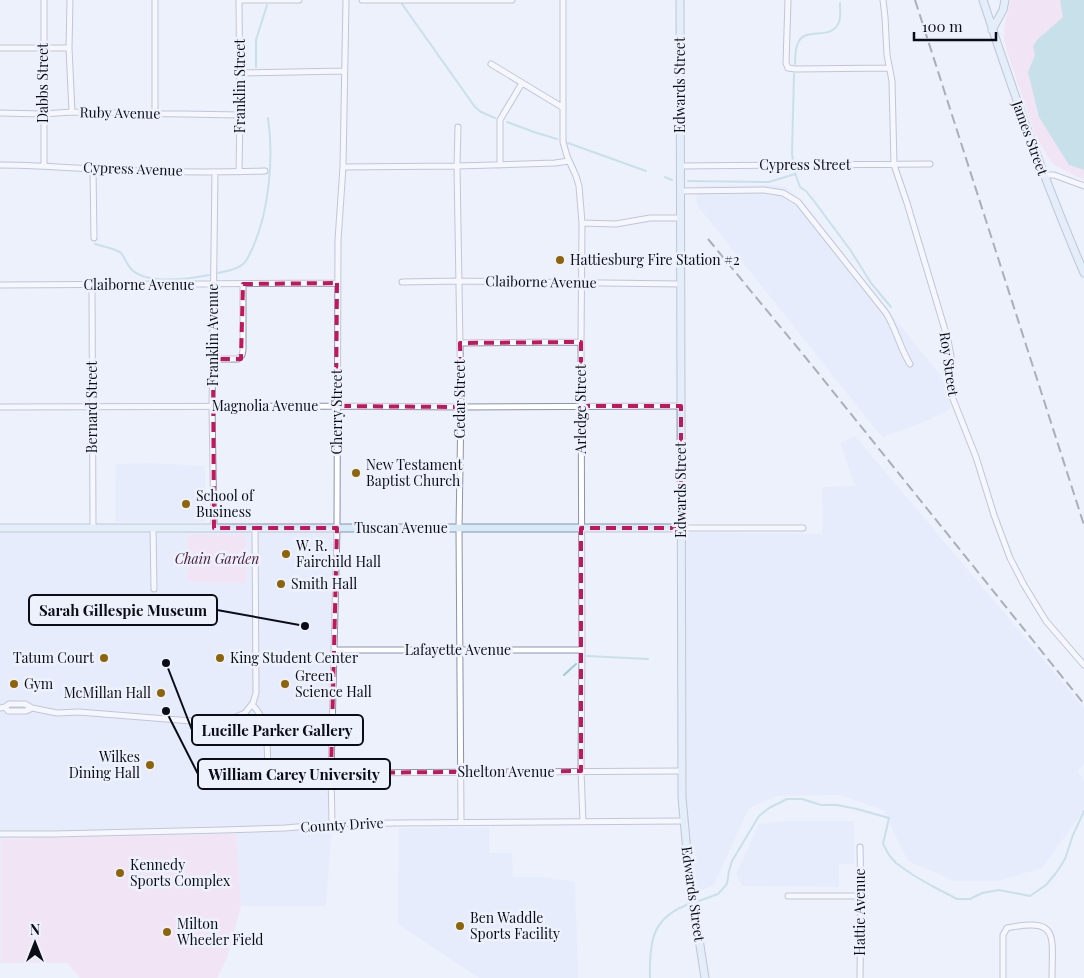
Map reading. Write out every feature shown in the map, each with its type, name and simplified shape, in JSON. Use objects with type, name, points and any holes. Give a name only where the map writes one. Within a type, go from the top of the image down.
[{"type":"main road","name":"Edwards Street","points":[[680,0],[681,771],[683,821],[705,978]]},
{"type":"main road","name":"James Street","points":[[983,0],[1022,116],[1084,273]]},
{"type":"main road","points":[[992,30],[1003,10],[1006,0]]},
{"type":"main road","name":"Tuscan Avenue","points":[[0,528],[681,528]]},
{"type":"street","name":"Dabbs Street","points":[[44,0],[44,166]]},
{"type":"street","points":[[70,0],[69,48],[72,112]]},
{"type":"street","points":[[155,0],[155,114]]},
{"type":"street","points":[[240,0],[299,0]]},
{"type":"street","name":"Franklin Street","points":[[239,172],[240,0]]},
{"type":"street","name":"Cherry Street","points":[[332,824],[331,773],[337,528],[338,222],[343,167],[346,0]]},
{"type":"street","points":[[362,0],[512,0]]},
{"type":"street","name":"Arledge Street","points":[[563,0],[563,142],[565,152],[579,186],[582,223],[581,772],[583,822]]},
{"type":"street","points":[[788,0],[786,63],[788,68],[889,68]]},
{"type":"street","name":"Roy Street","points":[[883,0],[887,55],[892,81],[894,165],[948,340],[951,356],[951,394],[976,457],[1010,558],[1046,621],[1084,665]]},
{"type":"street","points":[[0,48],[69,48]]},
{"type":"street","points":[[491,64],[562,106]]},
{"type":"street","points":[[240,73],[344,71]]},
{"type":"street","points":[[500,165],[500,120],[522,83]]},
{"type":"street","name":"Ruby Avenue","points":[[0,113],[44,114],[72,112],[240,115]]},
{"type":"street","name":"Cedar Street","points":[[458,127],[461,407],[459,528],[461,822]]},
{"type":"street","points":[[343,167],[500,165],[569,161]]},
{"type":"street","name":"Cypress Street","points":[[680,166],[930,164]]},
{"type":"street","name":"Cypress Avenue","points":[[0,165],[215,172],[265,171]]},
{"type":"street","points":[[93,169],[94,238]]},
{"type":"street","name":"Franklin Avenue","points":[[214,528],[212,406],[215,172]]},
{"type":"street","points":[[1044,175],[1054,175],[1084,186]]},
{"type":"street","points":[[680,191],[764,190],[783,193],[798,202],[886,313],[910,364]]},
{"type":"street","points":[[582,223],[616,224],[654,218],[680,218]]},
{"type":"street","name":"Claiborne Avenue","points":[[402,282],[680,284]]},
{"type":"street","name":"Claiborne Avenue","points":[[0,285],[337,283]]},
{"type":"street","points":[[213,359],[238,359],[242,355],[243,284]]},
{"type":"street","name":"Bernard Street","points":[[92,285],[93,528]]},
{"type":"street","points":[[460,343],[581,342]]},
{"type":"street","name":"Magnolia Avenue","points":[[0,407],[681,406]]},
{"type":"street","points":[[153,528],[154,589]]},
{"type":"street","points":[[2,708],[9,704],[25,704],[32,708],[57,713],[78,712],[191,721],[234,718],[245,713],[252,705],[256,693],[255,528]]},
{"type":"street","name":"Tuscan Avenue","points":[[681,528],[803,528]]},
{"type":"street","name":"Lafayette Avenue","points":[[334,650],[582,650]]},
{"type":"street","points":[[252,705],[256,708],[266,737],[267,780]]},
{"type":"street","name":"Shelton Avenue","points":[[331,773],[681,771]]},
{"type":"street","name":"County Drive","points":[[0,834],[222,830],[332,824],[683,821]]},
{"type":"street","name":"Hattie Avenue","points":[[860,847],[862,896],[860,978]]},
{"type":"street","points":[[788,896],[862,896]]},
{"type":"street","points":[[1002,978],[1003,935],[1007,928],[1021,925],[1038,925],[1046,928],[1050,933],[1052,941],[1052,978]]},
{"type":"highlighted area","points":[[337,283],[336,406],[461,407],[460,343],[581,342],[581,406],[681,406],[681,528],[581,528],[581,771],[331,773],[337,528],[214,528],[213,359],[241,359],[243,284]]},
{"type":"shaded area","points":[[1060,0],[1084,0],[1084,170],[1069,165],[1039,117],[1028,72],[1035,55],[1033,46],[1037,40],[1063,17]]},
{"type":"shaded area","points":[[772,185],[785,187],[795,195],[945,381],[951,409],[926,421],[882,437],[697,205],[696,186]]},
{"type":"shaded area","points":[[855,436],[1084,708],[1084,764],[1077,771],[1084,779],[1084,810],[1042,868],[997,881],[955,881],[908,861],[883,810],[839,795],[776,796],[749,808],[713,886],[697,892],[686,813],[685,532],[822,534],[822,487],[855,486],[840,443]]},
{"type":"shaded area","points":[[149,463],[205,466],[205,522],[115,522],[116,464]]},
{"type":"shaded area","points":[[0,528],[337,528],[332,824],[326,906],[241,906],[227,957],[217,978],[80,978],[68,963],[0,963]]},
{"type":"shaded area","points":[[783,821],[854,821],[854,864],[839,864],[839,887],[742,886],[736,874],[759,824]]},
{"type":"shaded area","points":[[489,827],[489,853],[512,853],[513,877],[544,877],[575,882],[578,978],[479,978],[398,924],[399,828]]},
{"type":"green space","points":[[1011,0],[1084,0],[1084,180],[1056,166],[1049,159],[1035,134],[1005,45],[1005,28]]},
{"type":"green space","name":"Chain Garden","points":[[188,535],[246,535],[246,583],[188,582]]},
{"type":"green space","name":"Kennedy Sports Complex","points":[[236,834],[241,906],[227,957],[217,978],[80,978],[68,963],[1,963],[1,839]]},
{"type":"waterway","points":[[795,64],[797,46],[803,37],[825,33],[836,28],[840,20],[840,3]]},
{"type":"waterway","points":[[402,4],[475,107],[495,118]]},
{"type":"waterway","points":[[256,67],[256,40],[267,5]]},
{"type":"waterway","points":[[793,160],[794,74]]},
{"type":"waterway","points":[[218,273],[241,266],[248,258],[258,233],[269,184],[270,133],[268,118]]},
{"type":"waterway","points":[[507,122],[557,139]]},
{"type":"waterway","points":[[568,143],[646,171]]},
{"type":"waterway","points":[[795,173],[800,187],[814,201],[851,251],[871,283],[891,307]]},
{"type":"waterway","points":[[688,181],[769,182],[795,174]]},
{"type":"waterway","points":[[665,177],[672,180]]},
{"type":"waterway","points":[[95,244],[121,253],[132,270],[148,278],[169,280],[209,275]]},
{"type":"waterway","points":[[587,656],[648,659]]},
{"type":"waterway","points":[[564,675],[576,664]]},
{"type":"waterway","points":[[696,902],[718,894],[727,884],[732,861],[759,816],[769,808],[787,799],[802,799],[821,805],[837,805],[889,818],[883,844],[889,855],[896,863],[913,875],[957,899],[970,899],[982,893],[999,890],[1030,896],[1046,885],[1065,859],[1084,811]]},
{"type":"waterway","points":[[650,978],[652,941],[656,931],[668,915],[692,903]]},
{"type":"railway","points":[[915,0],[1084,525]]},
{"type":"railway","points":[[708,239],[1084,704]]},
{"type":"place","name":"Hattiesburg Fire Station #2","points":[[560,260]]},
{"type":"place","name":"New Testament Baptist Church","points":[[356,473]]},
{"type":"place","name":"School of Business","points":[[186,504]]},
{"type":"place","name":"W. R. Fairchild Hall","points":[[286,554]]},
{"type":"place","name":"Smith Hall","points":[[281,584]]},
{"type":"place","name":"Sarah Gillespie Museum","points":[[305,626]]},
{"type":"place","name":"Tatum Court","points":[[104,658]]},
{"type":"place","name":"King Student Center","points":[[220,658]]},
{"type":"place","name":"Lucille Parker Gallery","points":[[166,663]]},
{"type":"place","name":"Gym","points":[[14,684]]},
{"type":"place","name":"Green Science Hall","points":[[285,684]]},
{"type":"place","name":"McMillan Hall","points":[[161,693]]},
{"type":"place","name":"William Carey University","points":[[166,711]]},
{"type":"place","name":"Wilkes Dining Hall","points":[[150,765]]},
{"type":"place","name":"Kennedy Sports Complex","points":[[120,873]]},
{"type":"place","name":"Ben Waddle Sports Facility","points":[[460,926]]},
{"type":"place","name":"Milton Wheeler Field","points":[[167,932]]}]
